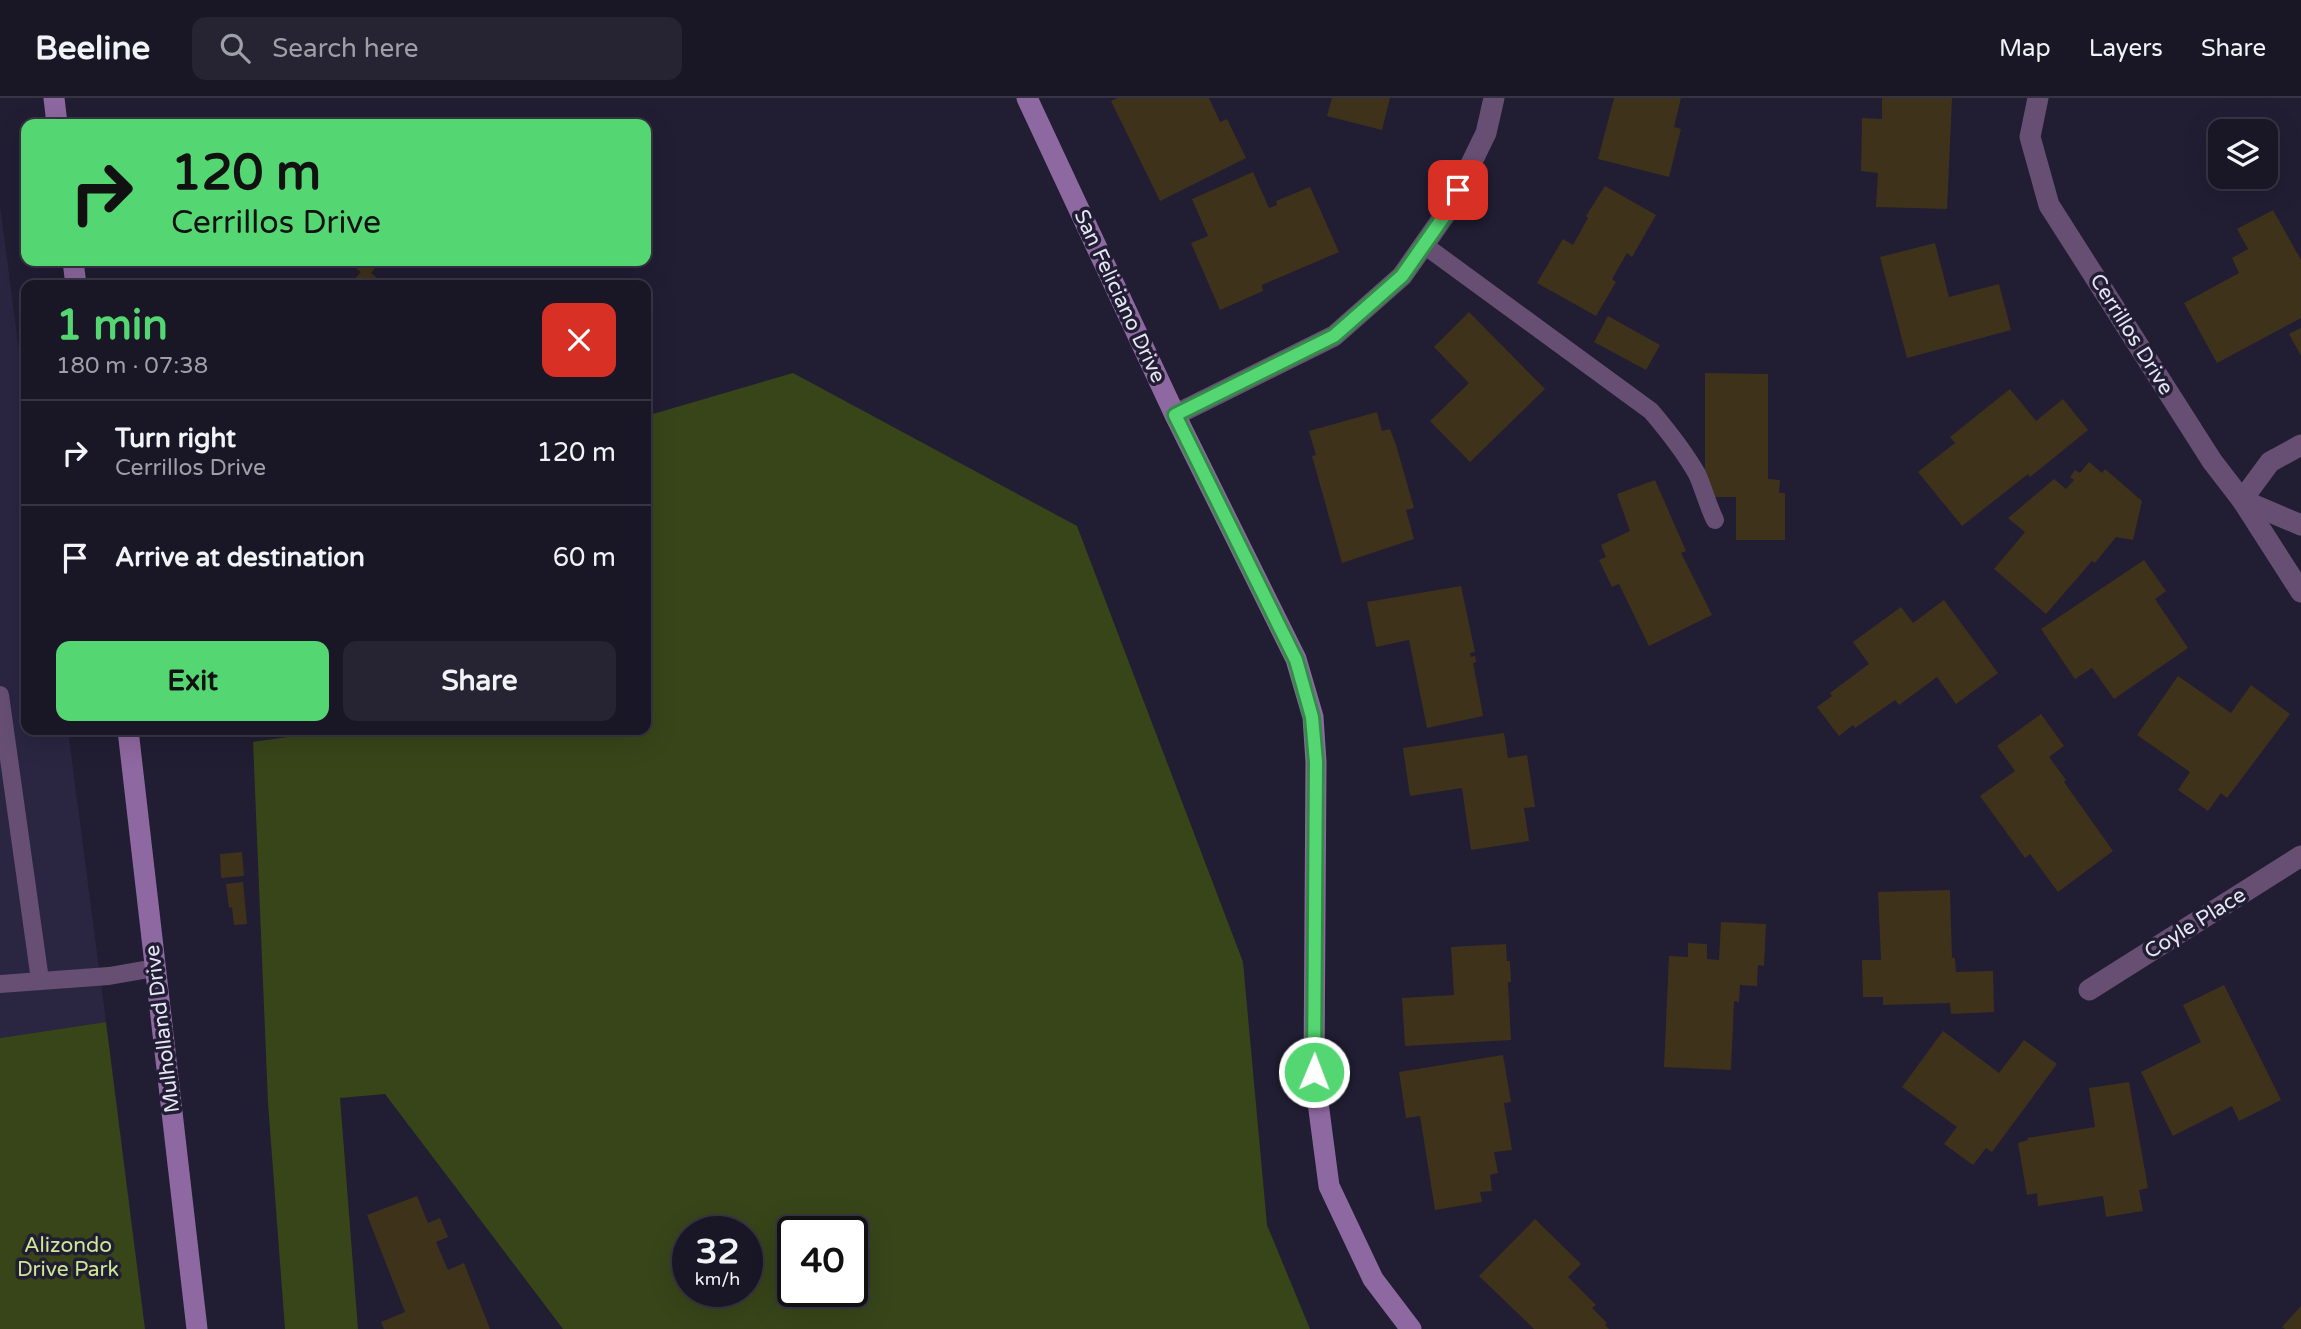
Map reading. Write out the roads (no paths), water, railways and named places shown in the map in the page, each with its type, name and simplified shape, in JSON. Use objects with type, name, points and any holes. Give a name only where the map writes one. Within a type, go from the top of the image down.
[{"type":"street","points":[[54,98],[56,119]]},
{"type":"street","name":"San Feliciano Drive","points":[[1027,98],[1175,415],[1296,660],[1312,717],[1316,762],[1314,1072],[1329,1186],[1373,1279],[1411,1329]]},
{"type":"street","points":[[1175,415],[1334,336],[1402,276],[1449,209],[1486,133],[1494,98]]},
{"type":"street","name":"Cerrillos Drive","points":[[2038,98],[2030,137],[2049,205],[2212,461],[2242,500],[2301,525]]},
{"type":"street","points":[[2301,445],[2270,462],[2242,500],[2301,592]]},
{"type":"street","name":"Mulholland Drive","points":[[129,735],[197,1329]]},
{"type":"street","name":"Coyle Place","points":[[2089,990],[2301,856]]},
{"type":"lane","points":[[1424,245],[1651,411],[1671,434],[1698,477],[1705,501],[1715,520]]},
{"type":"lane","points":[[0,695],[40,980]]},
{"type":"lane","points":[[0,984],[109,976],[155,968]]},
{"type":"park label","name":"Alizondo Drive Park","points":[[68,1257]]}]
